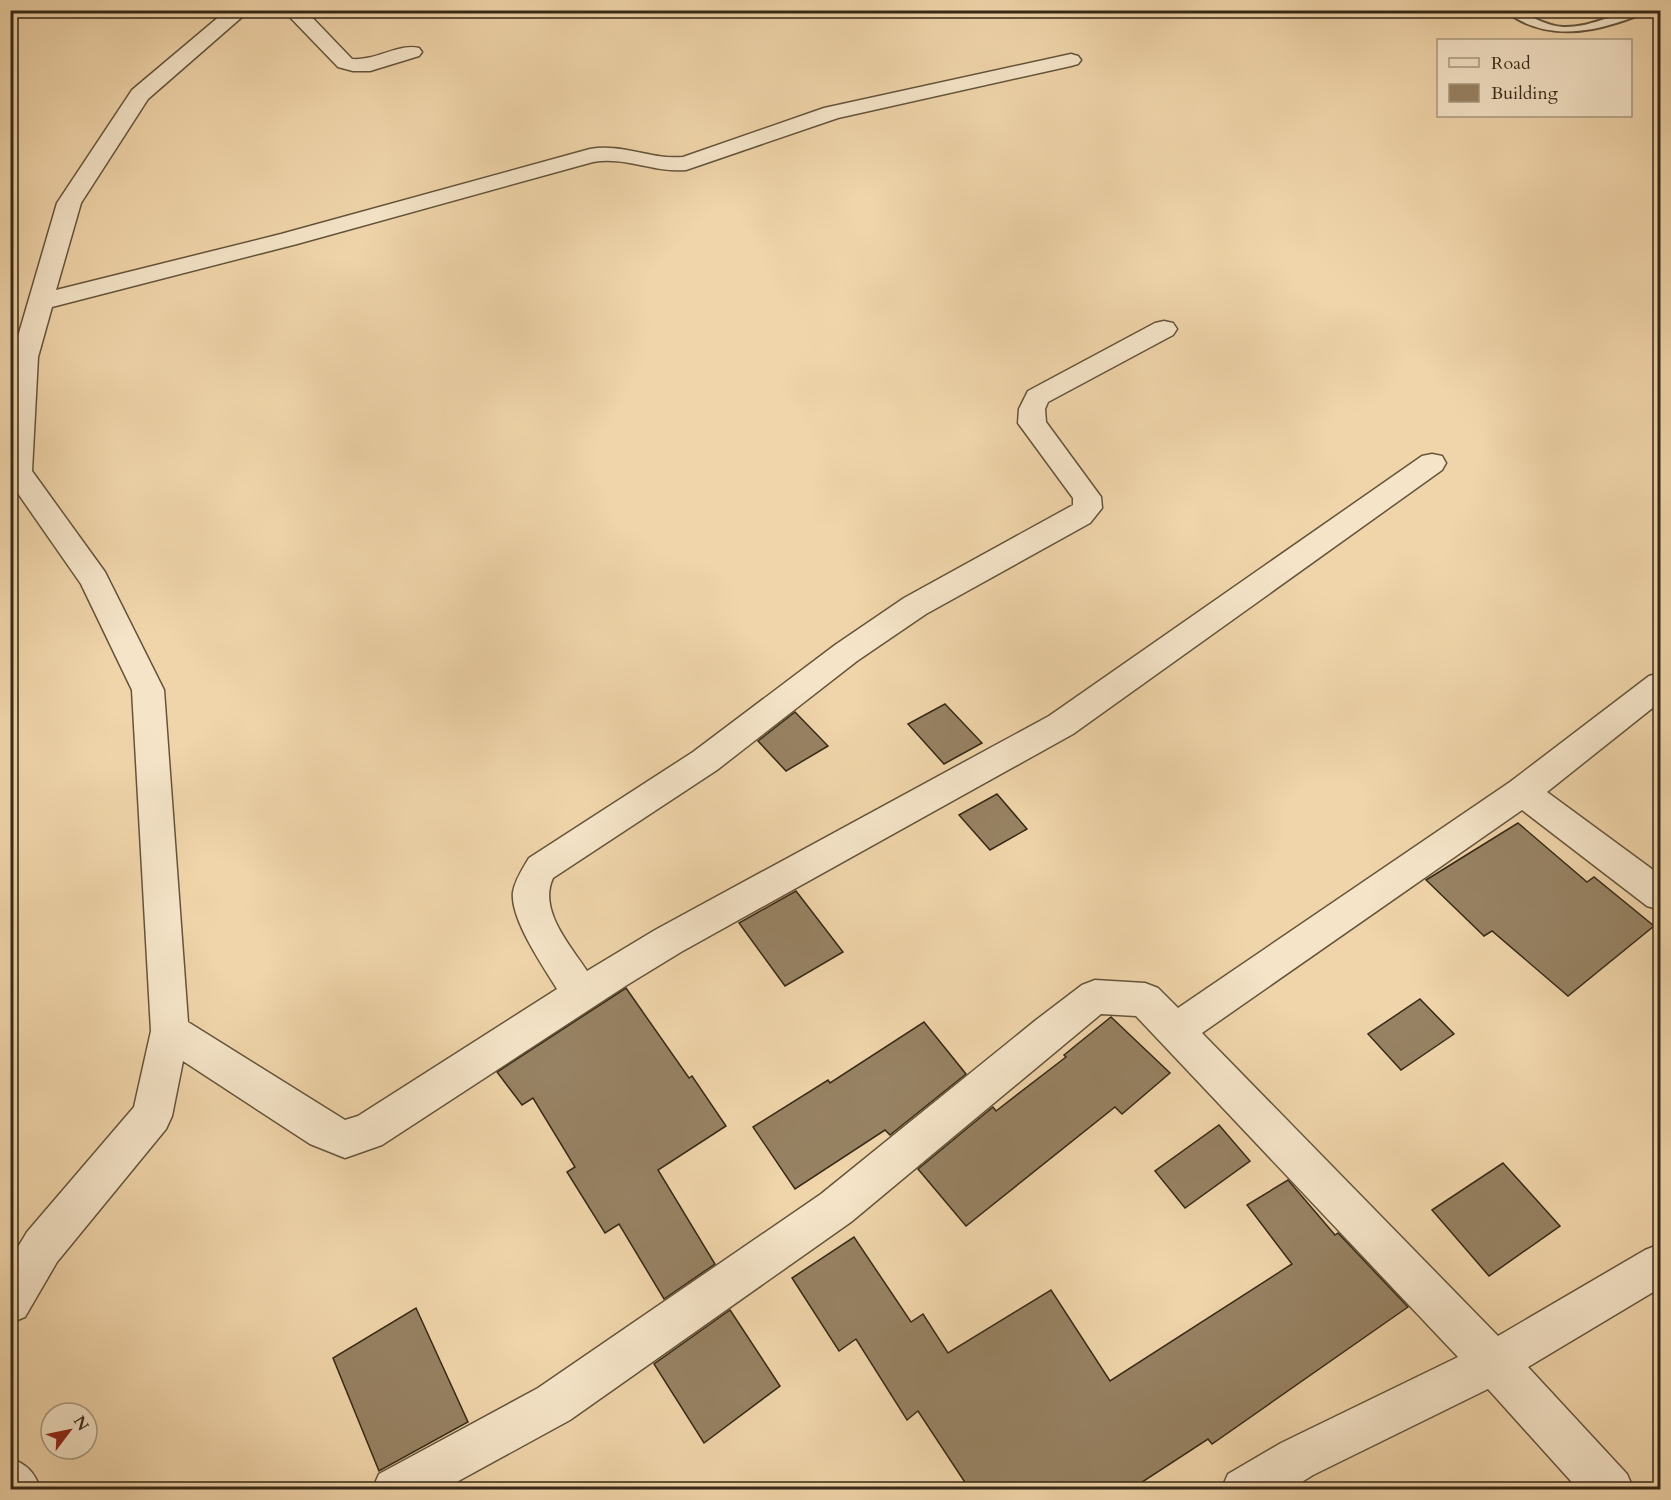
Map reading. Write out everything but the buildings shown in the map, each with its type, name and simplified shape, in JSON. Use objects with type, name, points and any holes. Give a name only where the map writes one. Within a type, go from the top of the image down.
[{"type":"street","points":[[10,1302],[42,1246],[152,1116],[170,1031],[148,690],[94,580],[18,472],[25,357],[69,203],[140,94],[240,10]]},
{"type":"street","points":[[293,10],[345,63],[353,66],[364,66],[412,52]]},
{"type":"street","points":[[40,302],[289,239],[590,156],[608,153],[658,163],[674,165],[686,163],[832,113],[1071,60]]},
{"type":"street","points":[[581,994],[537,919],[530,899],[533,883],[541,868],[705,761],[846,653],[915,606],[1080,516],[1088,508],[1087,497],[1032,423],[1032,409],[1037,397],[1164,329]]},
{"type":"street","points":[[170,1031],[324,1131],[345,1138],[368,1132],[581,994],[668,941],[1061,724],[1432,463]]},
{"type":"street","points":[[1175,1031],[1522,792],[1660,685]]},
{"type":"street","points":[[1522,792],[1660,895]]},
{"type":"street","points":[[395,1490],[554,1404],[836,1208],[1049,1032],[1095,997],[1144,1000],[1494,1363],[1611,1490]]},
{"type":"street","points":[[1244,1490],[1297,1459],[1494,1363],[1660,1265]]},
{"type":"street","points":[[10,1481],[18,1490]]},
{"type":"lane","points":[[1509,10],[1538,25],[1560,30],[1595,25],[1642,10]]}]
